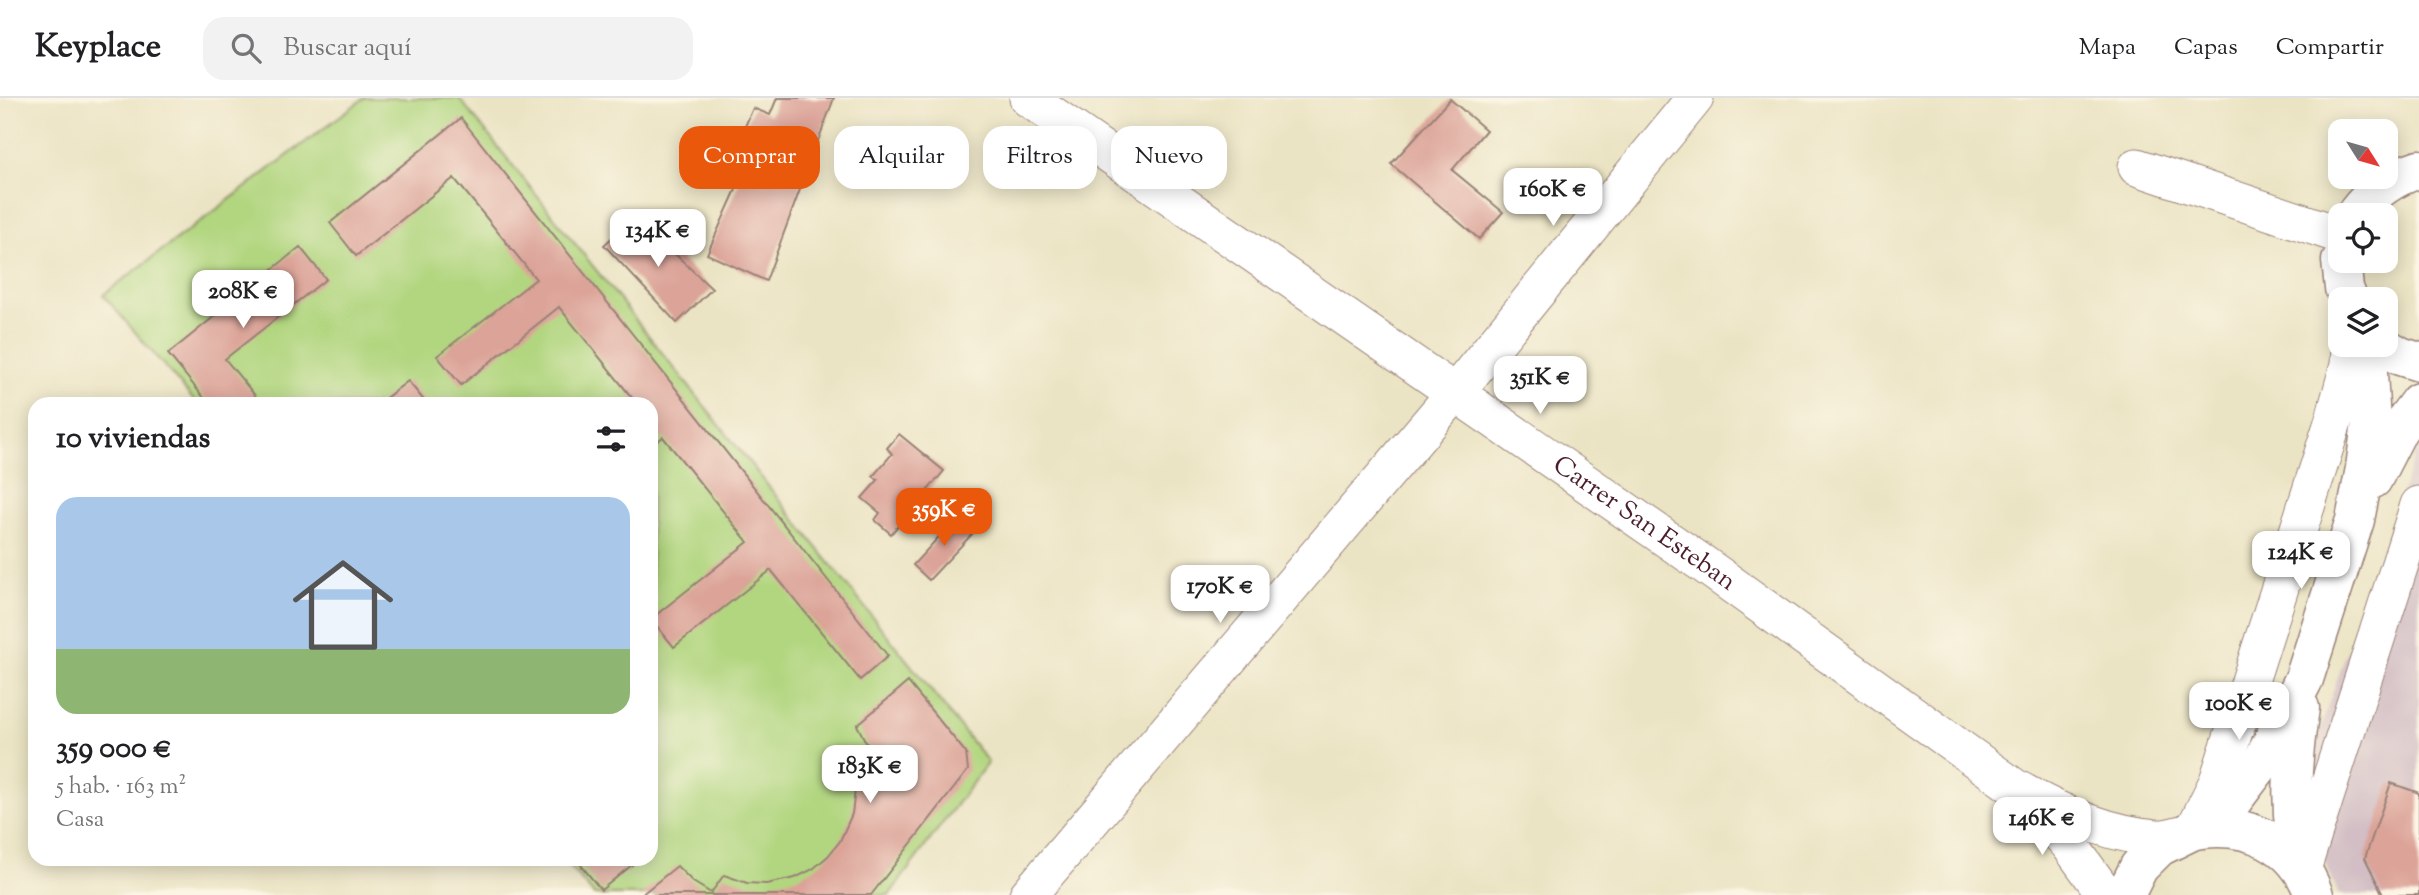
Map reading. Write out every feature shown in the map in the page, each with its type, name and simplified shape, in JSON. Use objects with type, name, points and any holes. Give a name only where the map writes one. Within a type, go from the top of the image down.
[{"type":"main road","points":[[2365,203],[2381,186],[2419,169]]},
{"type":"main road","points":[[2398,355],[2419,362]]},
{"type":"main road","points":[[2355,520],[2371,423],[2367,357]]},
{"type":"main road","points":[[2125,895],[2139,867],[2159,847],[2212,821],[2227,808],[2262,762],[2304,679],[2355,520],[2398,430],[2419,402]]},
{"type":"main road","points":[[2304,679],[2292,774],[2295,838],[2308,882]]},
{"type":"main road","points":[[2189,832],[2224,827],[2254,833],[2288,854],[2308,882]]},
{"type":"street","name":"Carrer San Esteban","points":[[1028,98],[1706,566],[2014,787],[2044,814],[2106,895]]},
{"type":"street","points":[[1028,895],[1455,393],[1695,98]]},
{"type":"street","points":[[2137,167],[2328,231]]},
{"type":"street","points":[[2189,832],[2222,768],[2335,416],[2349,357]]},
{"type":"street","points":[[2308,882],[2419,505]]},
{"type":"street","name":"Carrer San Esteban","points":[[2014,787],[2059,810],[2132,834],[2160,838],[2189,832]]},
{"type":"shaded area","points":[[2419,442],[2419,895],[2339,895],[2320,850],[2314,747]]},
{"type":"green space","points":[[364,98],[459,98],[988,762],[889,895],[594,895],[569,866],[658,866],[658,397],[191,397],[103,295]]},
{"type":"building","points":[[777,98],[834,98],[820,136],[820,126],[745,126],[753,108],[770,115]]},
{"type":"building","points":[[1450,99],[1486,130],[1452,170],[1503,212],[1479,239],[1391,164]]},
{"type":"building","points":[[461,118],[888,656],[860,680],[771,570],[674,647],[658,628],[658,613],[748,542],[663,437],[658,441],[658,397],[631,397],[559,307],[461,385],[437,356],[536,279],[454,178],[356,256],[330,223]]},
{"type":"building","points":[[736,189],[800,189],[766,281],[707,254]]},
{"type":"building","points":[[635,216],[712,289],[677,323],[604,245]]},
{"type":"building","points":[[300,247],[326,279],[225,359],[256,397],[203,397],[168,354]]},
{"type":"building","points":[[408,381],[421,397],[387,397]]},
{"type":"building","points":[[899,434],[944,471],[891,534],[875,520],[880,513],[862,498],[878,480],[873,476],[892,454],[887,448]]},
{"type":"building","points":[[959,515],[975,531],[929,580],[913,565]]},
{"type":"building","points":[[908,682],[966,753],[968,770],[871,895],[641,895],[677,866],[693,882],[711,893],[724,875],[747,883],[766,884],[795,878],[813,869],[840,841],[852,814],[855,790],[850,761],[872,754],[857,725]]},
{"type":"building","points":[[2391,783],[2419,793],[2419,895],[2383,895],[2365,858]]},
{"type":"building","points":[[582,866],[631,866],[601,890]]}]
